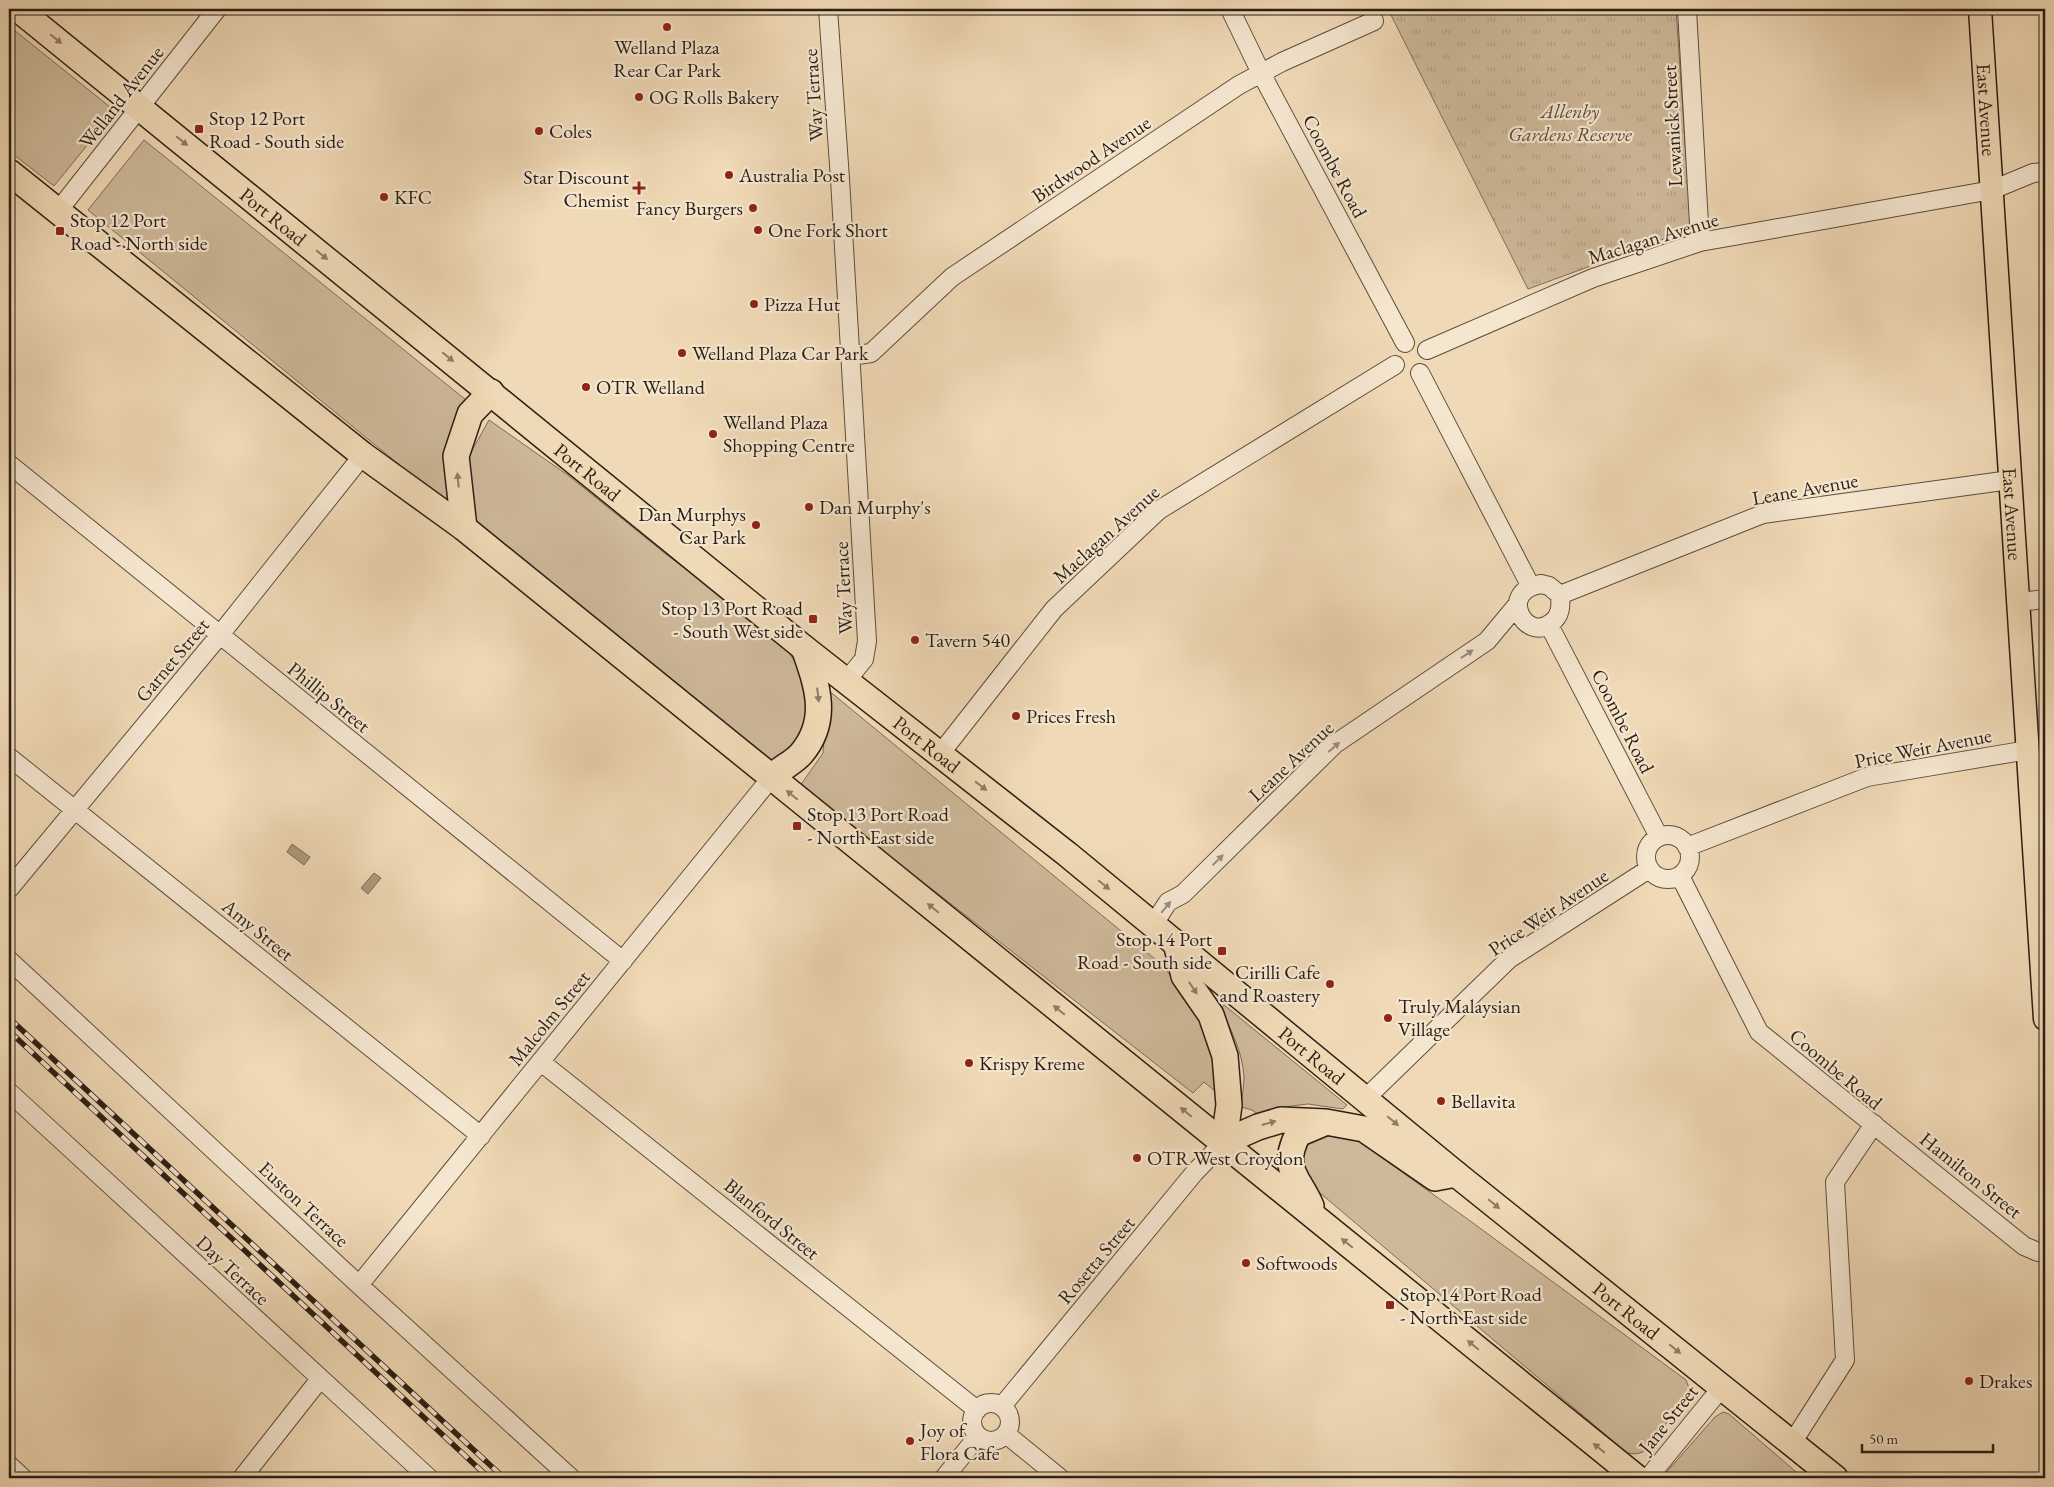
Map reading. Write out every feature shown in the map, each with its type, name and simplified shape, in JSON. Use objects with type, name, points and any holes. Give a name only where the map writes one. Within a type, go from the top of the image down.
[{"type":"highway","name":"Port Road","points":[[18,9],[804,648],[847,680],[1176,943],[1456,1174],[1835,1478]]},
{"type":"highway","points":[[9,172],[363,455],[464,528],[1637,1478]]},
{"type":"highway","points":[[464,528],[456,456],[470,414],[491,392]]},
{"type":"highway","points":[[772,778],[777,772],[792,764],[802,753],[816,728],[818,691],[804,648]]},
{"type":"highway","points":[[1176,943],[1184,976],[1211,1016],[1225,1056],[1229,1104],[1224,1142]]},
{"type":"highway","points":[[1224,1142],[1258,1127],[1280,1120],[1326,1122],[1364,1129],[1435,1178],[1456,1174]]},
{"type":"highway","points":[[1316,1218],[1307,1196],[1292,1174],[1291,1148],[1298,1134],[1326,1122]]},
{"type":"main road","name":"East Avenue","points":[[1980,9],[2028,750],[2038,799],[2045,1020]]},
{"type":"street","name":"Welland Avenue","points":[[58,212],[139,106],[217,9]]},
{"type":"street","name":"Way Terrace","points":[[828,9],[867,641],[864,659],[847,680]]},
{"type":"street","name":"Coombe Road","points":[[1230,9],[1261,73],[1405,343]]},
{"type":"street","name":"Lewanick Street","points":[[1687,9],[1700,242]]},
{"type":"street","name":"Birdwood Avenue","points":[[850,356],[871,353],[952,277],[1239,85],[1282,62],[1374,21]]},
{"type":"street","name":"Maclagan Avenue","points":[[1427,350],[1593,278],[1700,242],[1992,190],[2033,173],[2045,172]]},
{"type":"street","points":[[1416,342],[1427,350],[1429,362],[1420,374],[1410,376],[1404,374],[1395,365],[1397,348],[1405,343],[1416,342]]},
{"type":"street","name":"Maclagan Avenue","points":[[940,754],[1054,609],[1159,510],[1395,365]]},
{"type":"street","points":[[1420,374],[1530,585]]},
{"type":"street","name":"Garnet Street","points":[[9,888],[219,636],[363,455]]},
{"type":"street","name":"Phillip Street","points":[[9,464],[219,636],[623,961]]},
{"type":"street","name":"Leane Avenue","points":[[1560,595],[1762,514],[2010,480]]},
{"type":"street","points":[[1541,584],[1549,586],[1560,595],[1560,613],[1550,624],[1541,627],[1528,624],[1520,615],[1517,605],[1518,598],[1530,585],[1541,584]]},
{"type":"street","points":[[2018,602],[2045,600]]},
{"type":"street","name":"Leane Avenue","points":[[1153,925],[1168,902],[1183,894],[1335,744],[1487,641],[1517,605]]},
{"type":"street","name":"Coombe Road","points":[[1550,624],[1659,837]]},
{"type":"street","name":"Price Weir Avenue","points":[[1687,847],[1867,777],[2028,750]]},
{"type":"street","name":"Amy Street","points":[[9,757],[481,1136]]},
{"type":"street","name":"Malcolm Street","points":[[360,1285],[772,778]]},
{"type":"street","points":[[1669,835],[1676,837],[1687,847],[1690,856],[1688,865],[1680,876],[1670,879],[1661,878],[1649,869],[1646,854],[1650,845],[1659,837],[1669,835]]},
{"type":"street","name":"Price Weir Avenue","points":[[1366,1098],[1509,959],[1649,869]]},
{"type":"street","name":"Coombe Road","points":[[1680,876],[1759,1032],[1874,1124],[1835,1182],[1846,1360],[1792,1443]]},
{"type":"street","name":"Euston Terrace","points":[[9,960],[571,1478]]},
{"type":"street","name":"Blanford Street","points":[[541,1062],[977,1410]]},
{"type":"street","name":"Day Terrace","points":[[9,1092],[429,1478]]},
{"type":"street","name":"Hamilton Street","points":[[1874,1124],[2024,1246],[2038,1252],[2045,1252]]},
{"type":"street","name":"Rosetta Street","points":[[1002,1406],[1196,1172],[1224,1142]]},
{"type":"street","points":[[242,1478],[320,1378]]},
{"type":"street","name":"Jane Street","points":[[1648,1478],[1722,1387]]},
{"type":"street","points":[[987,1404],[1002,1406],[1010,1420],[1006,1434],[1001,1439],[994,1441],[987,1441],[978,1436],[972,1422],[977,1410],[987,1404]]},
{"type":"street","points":[[1006,1434],[1060,1478]]},
{"type":"street","points":[[944,1478],[978,1436]]},
{"type":"street","points":[[9,1465],[23,1478]]},
{"type":"green space","name":"Allenby Gardens Reserve","points":[[1388,9],[1676,9],[1691,229],[1528,289]]},
{"type":"green space","points":[[9,26],[115,111],[54,186],[9,151]]},
{"type":"green space","points":[[144,140],[471,404],[451,507],[88,210]]},
{"type":"green space","points":[[489,420],[569,476],[667,555],[776,635],[812,685],[811,725],[771,766],[481,533],[471,510],[469,456]]},
{"type":"green space","points":[[828,690],[1155,959],[1187,992],[1212,1034],[1226,1100],[1204,1082],[1193,1093],[800,786],[823,753]]},
{"type":"green space","points":[[1224,1005],[1347,1105],[1343,1109],[1308,1104],[1283,1107],[1261,1116],[1252,1110],[1241,1107],[1244,1080],[1243,1067],[1236,1041],[1220,1009]]},
{"type":"green space","points":[[1340,1134],[1356,1139],[1686,1380],[1689,1388],[1688,1397],[1643,1452],[1636,1454],[1627,1453],[1313,1187],[1302,1166],[1309,1142],[1329,1135]]},
{"type":"green space","points":[[1723,1412],[1729,1414],[1803,1478],[1664,1478],[1664,1475],[1715,1417]]},
{"type":"shaded area","points":[[292,844],[310,857],[304,865],[287,852]]},
{"type":"shaded area","points":[[374,873],[381,878],[368,894],[361,888]]},
{"type":"railway","points":[[9,1018],[504,1478]]},
{"type":"railway","points":[[9,1031],[489,1478]]},
{"type":"place","name":"Welland Plaza Rear Car Park","points":[[667,27]]},
{"type":"place","name":"OG Rolls Bakery","points":[[639,97]]},
{"type":"place","name":"Stop 12 Port Road - South side","points":[[199,129]]},
{"type":"place","name":"Coles","points":[[539,131]]},
{"type":"place","name":"Australia Post","points":[[729,175]]},
{"type":"place","name":"Star Discount Chemist","points":[[639,188]]},
{"type":"place","name":"KFC","points":[[384,197]]},
{"type":"place","name":"Fancy Burgers","points":[[753,208]]},
{"type":"place","name":"One Fork Short","points":[[758,230]]},
{"type":"place","name":"Stop 12 Port Road - North side","points":[[60,231]]},
{"type":"place","name":"Pizza Hut","points":[[754,304]]},
{"type":"place","name":"Welland Plaza Car Park","points":[[682,353]]},
{"type":"place","name":"OTR Welland","points":[[586,387]]},
{"type":"place","name":"Welland Plaza Shopping Centre","points":[[713,434]]},
{"type":"place","name":"Dan Murphy's","points":[[809,507]]},
{"type":"place","name":"Dan Murphys Car Park","points":[[756,525]]},
{"type":"place","name":"Stop 13 Port Road - South West side","points":[[813,619]]},
{"type":"place","name":"Tavern 540","points":[[915,640]]},
{"type":"place","name":"Prices Fresh","points":[[1016,716]]},
{"type":"place","name":"Stop 13 Port Road - North East side","points":[[797,826]]},
{"type":"place","name":"Stop 14 Port Road - South side","points":[[1222,951]]},
{"type":"place","name":"Cirilli Cafe and Roastery","points":[[1330,984]]},
{"type":"place","name":"Truly Malaysian Village","points":[[1388,1018]]},
{"type":"place","name":"Krispy Kreme","points":[[969,1063]]},
{"type":"place","name":"Bellavita","points":[[1441,1101]]},
{"type":"place","name":"OTR West Croydon","points":[[1137,1158]]},
{"type":"place","name":"Softwoods","points":[[1246,1263]]},
{"type":"place","name":"Stop 14 Port Road - North East side","points":[[1390,1305]]},
{"type":"place","name":"Drakes","points":[[1969,1381]]},
{"type":"place","name":"Joy of Flora Cafe","points":[[910,1441]]}]
